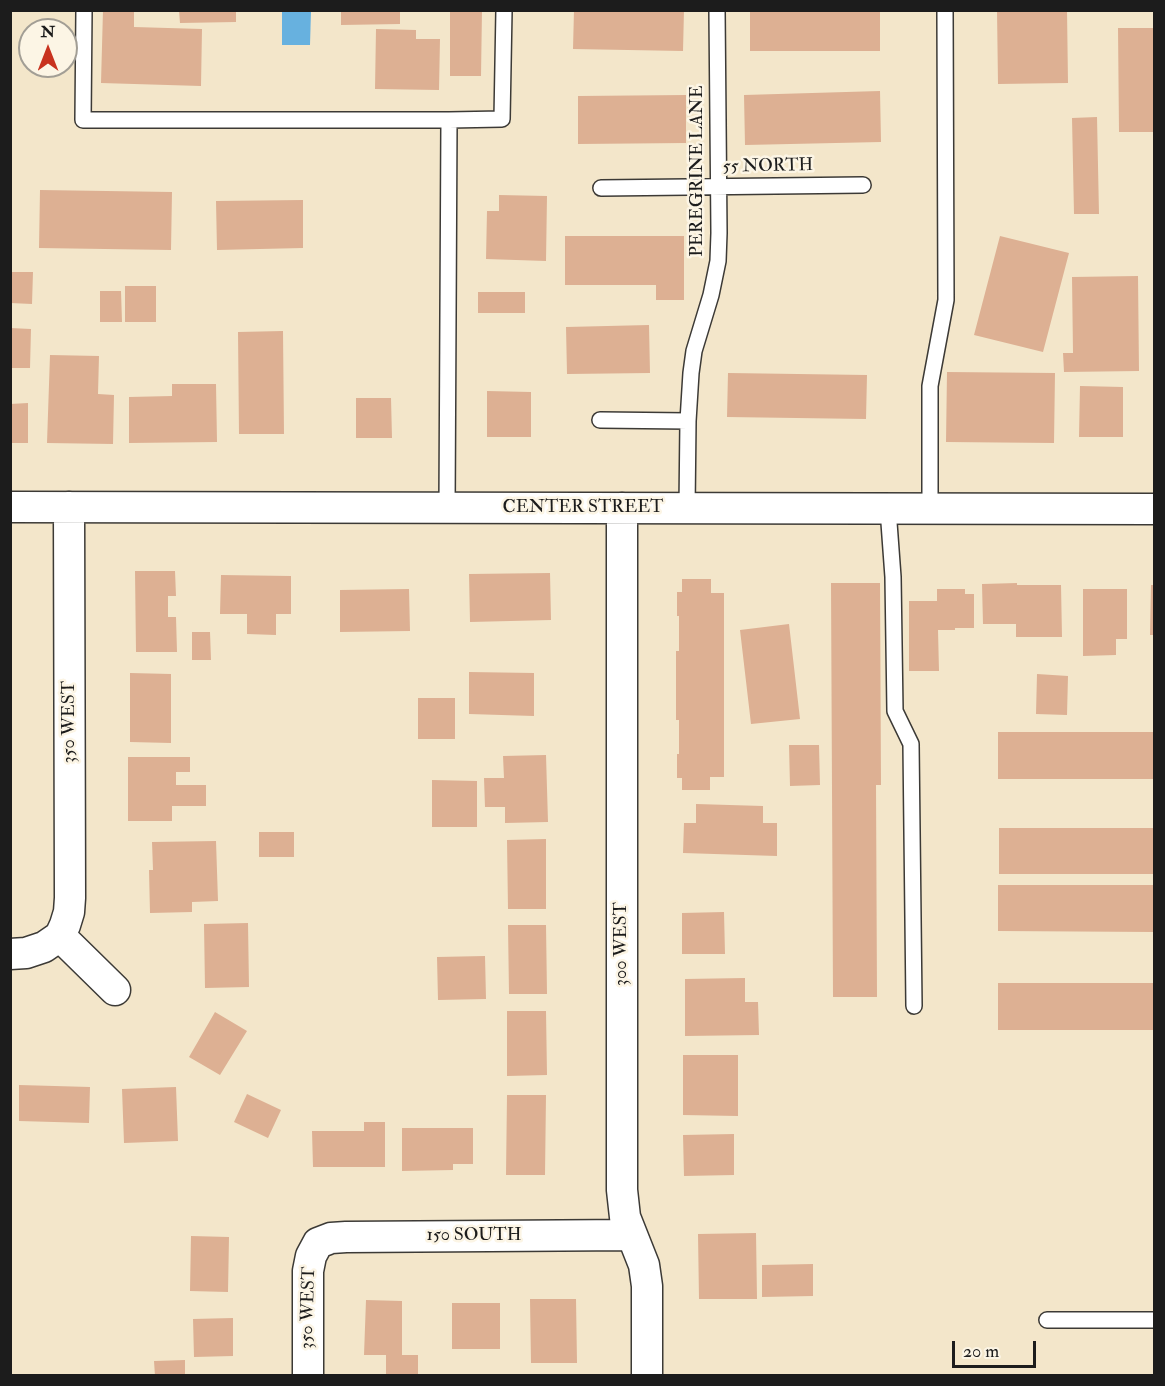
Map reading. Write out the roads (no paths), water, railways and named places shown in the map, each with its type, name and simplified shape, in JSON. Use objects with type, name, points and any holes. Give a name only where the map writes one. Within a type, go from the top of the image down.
[{"type":"street","name":"CENTER STREET","points":[[10,507],[1155,509]]},
{"type":"street","name":"350 WEST","points":[[60,936],[66,925],[70,898],[69,507]]},
{"type":"street","name":"300 WEST","points":[[622,508],[622,1190],[626,1217],[644,1265],[647,1286],[647,1376]]},
{"type":"street","points":[[10,954],[26,953],[44,947],[60,936],[115,990]]},
{"type":"street","name":"150 SOUTH","points":[[318,1243],[331,1238],[346,1237],[632,1235]]},
{"type":"street","name":"350 WEST","points":[[308,1376],[308,1271],[311,1256],[318,1243]]},
{"type":"lane","points":[[84,10],[83,120],[502,119],[504,10]]},
{"type":"lane","name":"PEREGRINE LANE","points":[[687,508],[691,372],[694,351],[711,295],[718,261],[717,10]]},
{"type":"lane","points":[[930,509],[930,386],[946,300],[945,10]]},
{"type":"lane","points":[[447,508],[448,120]]},
{"type":"lane","name":"55 NORTH","points":[[601,188],[863,185]]},
{"type":"lane","points":[[600,420],[688,421]]},
{"type":"lane","points":[[888,508],[893,577],[895,711],[911,744],[914,1006]]},
{"type":"lane","points":[[1047,1320],[1155,1320]]},
{"type":"water","points":[[282,11],[311,11],[310,45],[282,45]]}]
